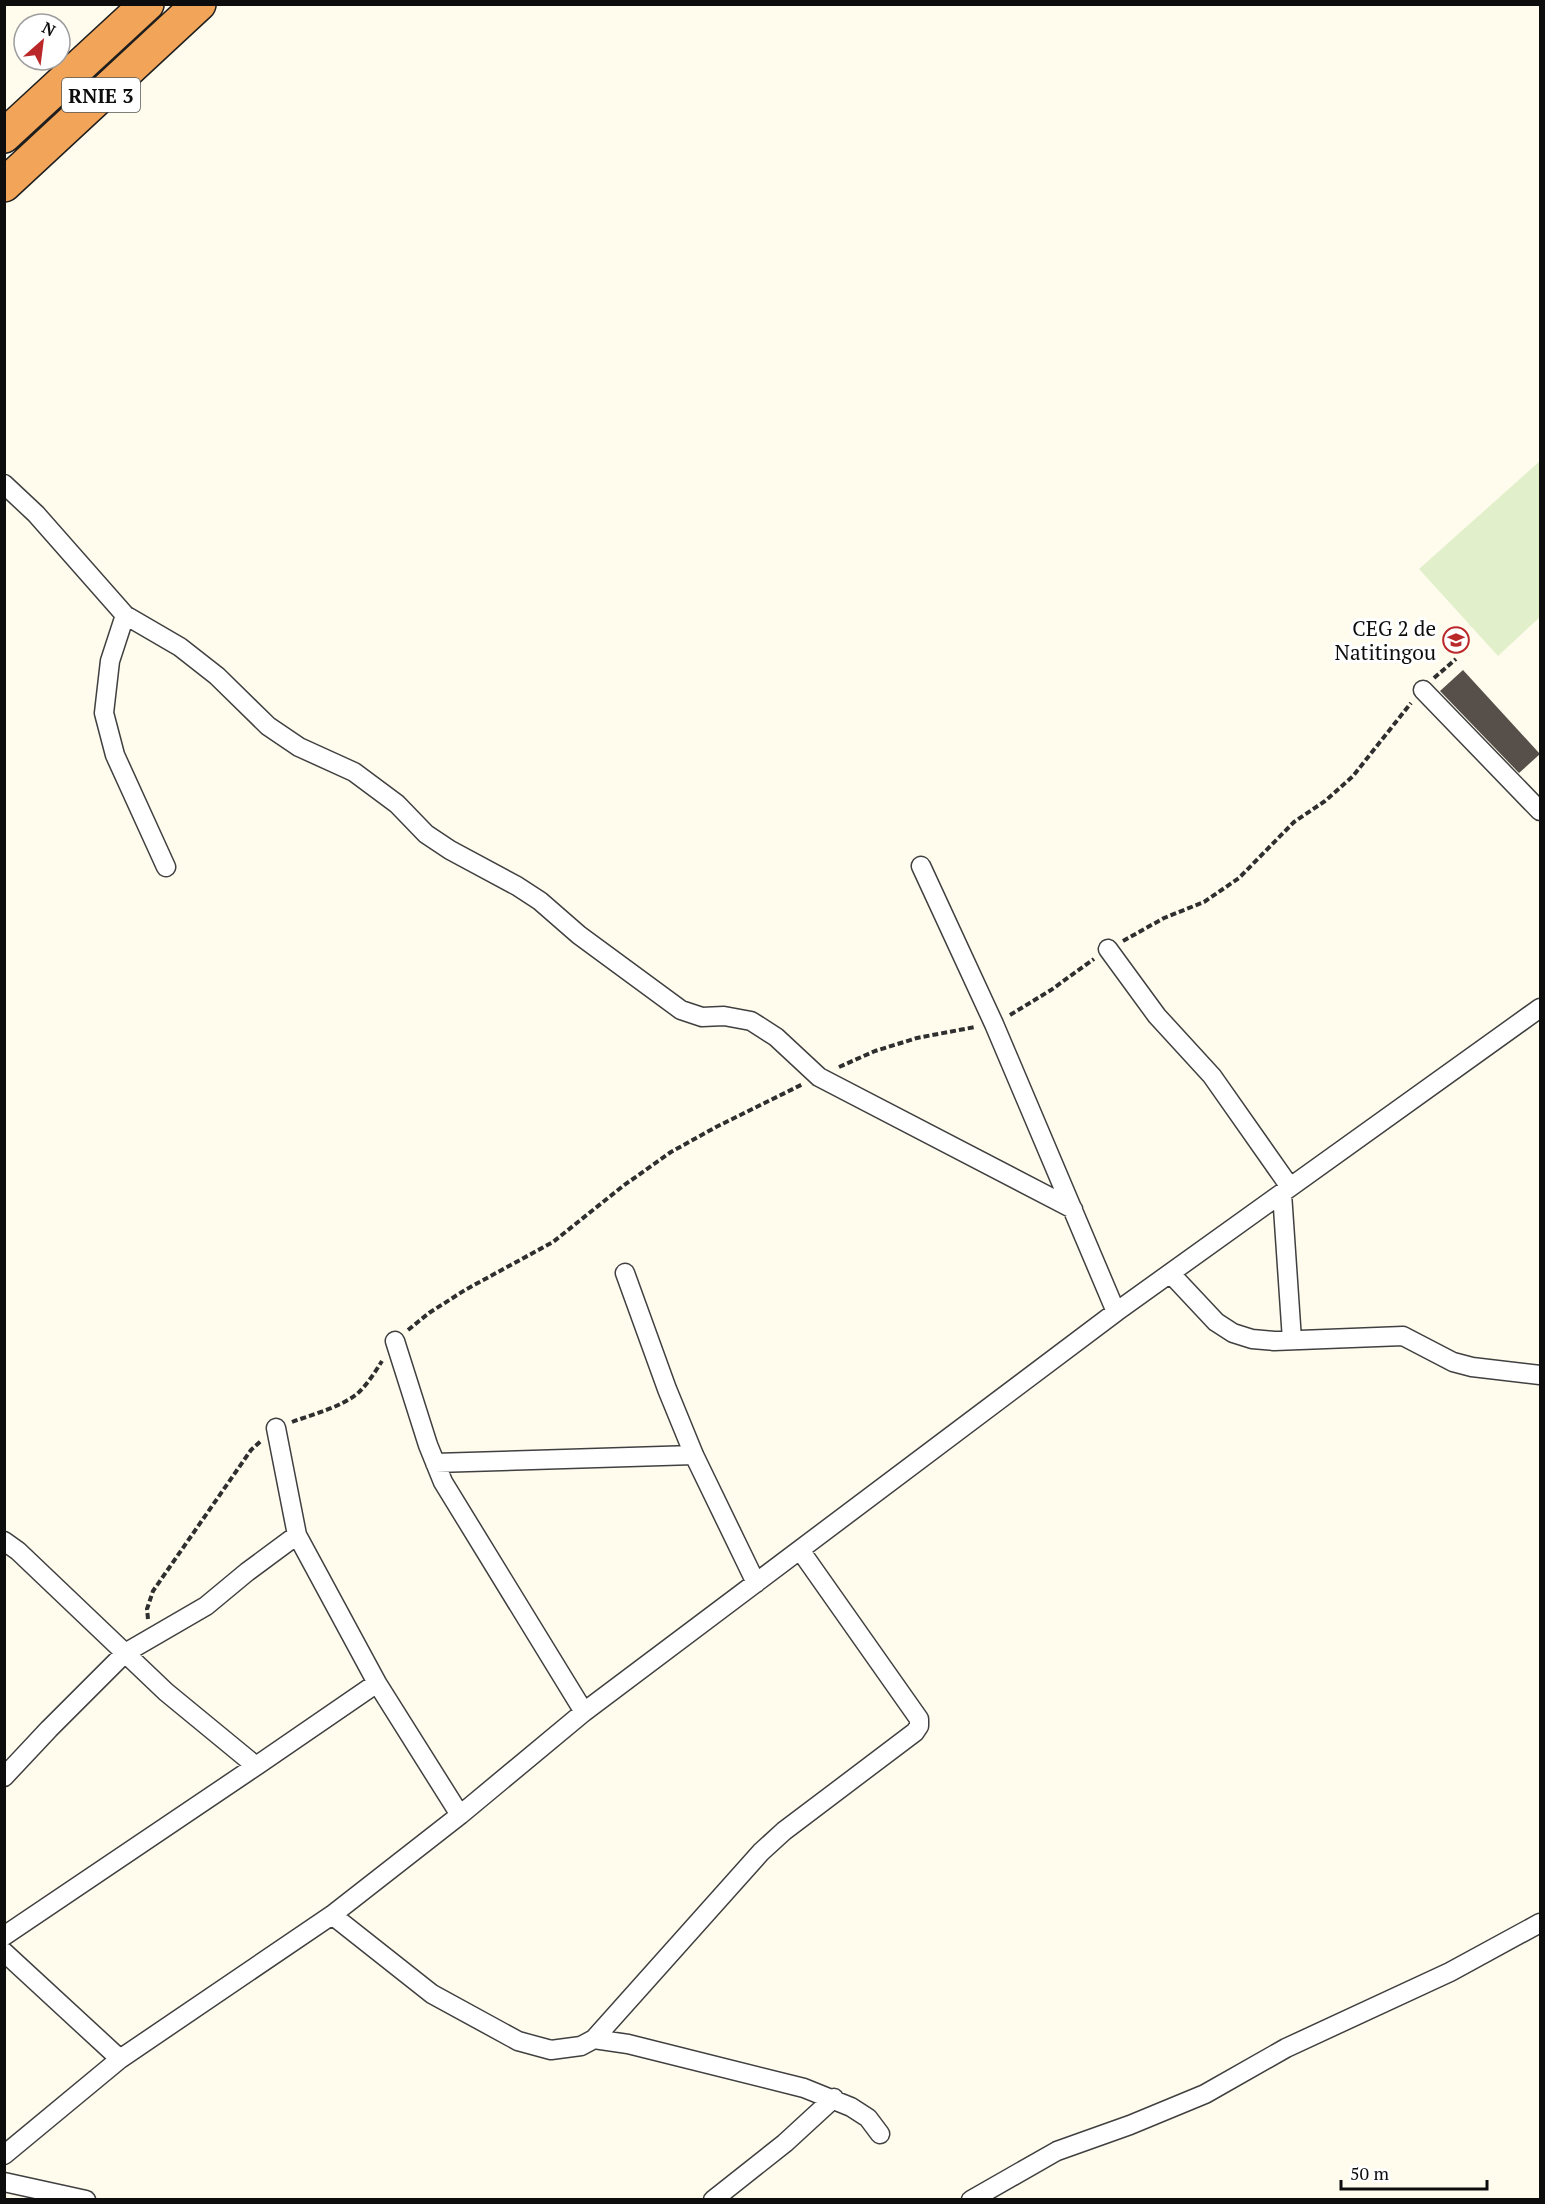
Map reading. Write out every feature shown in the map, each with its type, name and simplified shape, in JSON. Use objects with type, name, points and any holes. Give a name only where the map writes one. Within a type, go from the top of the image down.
[{"type":"highway","name":"RNIE 3","points":[[4,136],[147,4]]},
{"type":"highway","name":"RNIE 3","points":[[4,185],[199,4]]},
{"type":"street","points":[[4,484],[36,514],[125,615],[180,647],[217,676],[268,726],[299,747],[354,772],[397,804],[426,834],[450,850],[517,886],[681,1010],[702,1017],[724,1016],[751,1021],[776,1037],[819,1077],[1073,1209]]},
{"type":"street","points":[[125,615],[110,661],[104,713],[114,755],[166,867]]},
{"type":"street","points":[[1423,690],[1540,811]]},
{"type":"street","points":[[921,866],[994,1024],[1116,1312]]},
{"type":"street","points":[[1108,949],[1157,1016],[1212,1076],[1286,1190],[1292,1340]]},
{"type":"street","points":[[4,2156],[120,2059],[332,1915],[460,1815],[584,1712],[1116,1312],[1540,1008]]},
{"type":"street","points":[[625,1273],[667,1389],[694,1455],[756,1583]]},
{"type":"street","points":[[1171,1274],[1216,1322],[1233,1333],[1252,1339],[1403,1336],[1463,1364],[1540,1375]]},
{"type":"street","points":[[395,1341],[435,1463],[449,1492],[584,1712]]},
{"type":"street","points":[[276,1428],[297,1534],[377,1683],[460,1815]]},
{"type":"street","points":[[435,1463],[694,1455]]},
{"type":"street","points":[[4,1777],[125,1653],[206,1606],[297,1534]]},
{"type":"street","points":[[4,1541],[18,1551],[166,1692],[256,1766]]},
{"type":"street","points":[[332,1915],[432,1994],[518,2041],[551,2050],[581,2046],[594,2038],[761,1852],[915,1732],[919,1726],[919,1719],[800,1550]]},
{"type":"street","points":[[4,1936],[377,1683]]},
{"type":"street","points":[[971,2199],[1057,2151],[1131,2125],[1205,2094],[1286,2048],[1450,1972],[1540,1923]]},
{"type":"street","points":[[4,1952],[120,2059]]},
{"type":"street","points":[[594,2038],[628,2044],[779,2081],[834,2098],[868,2118],[880,2134]]},
{"type":"street","points":[[714,2199],[785,2142],[834,2098]]},
{"type":"street","points":[[4,2182],[86,2199]]},
{"type":"path","points":[[150,1638],[147,1609],[153,1591],[251,1450],[276,1428],[340,1404],[357,1394],[370,1379],[395,1341],[429,1313],[465,1290],[554,1242],[623,1186],[671,1152],[716,1127],[875,1051],[916,1038],[994,1024],[1051,990],[1108,949],[1164,918],[1204,902],[1239,878],[1294,822],[1325,801],[1353,776],[1402,712],[1456,659]]},
{"type":"green space","points":[[1540,461],[1540,617],[1498,656],[1419,569]]},
{"type":"building","points":[[1463,670],[1540,754],[1519,773],[1440,691]]},
{"type":"place","name":"CEG 2 de Natitingou","points":[[1456,640]]}]
